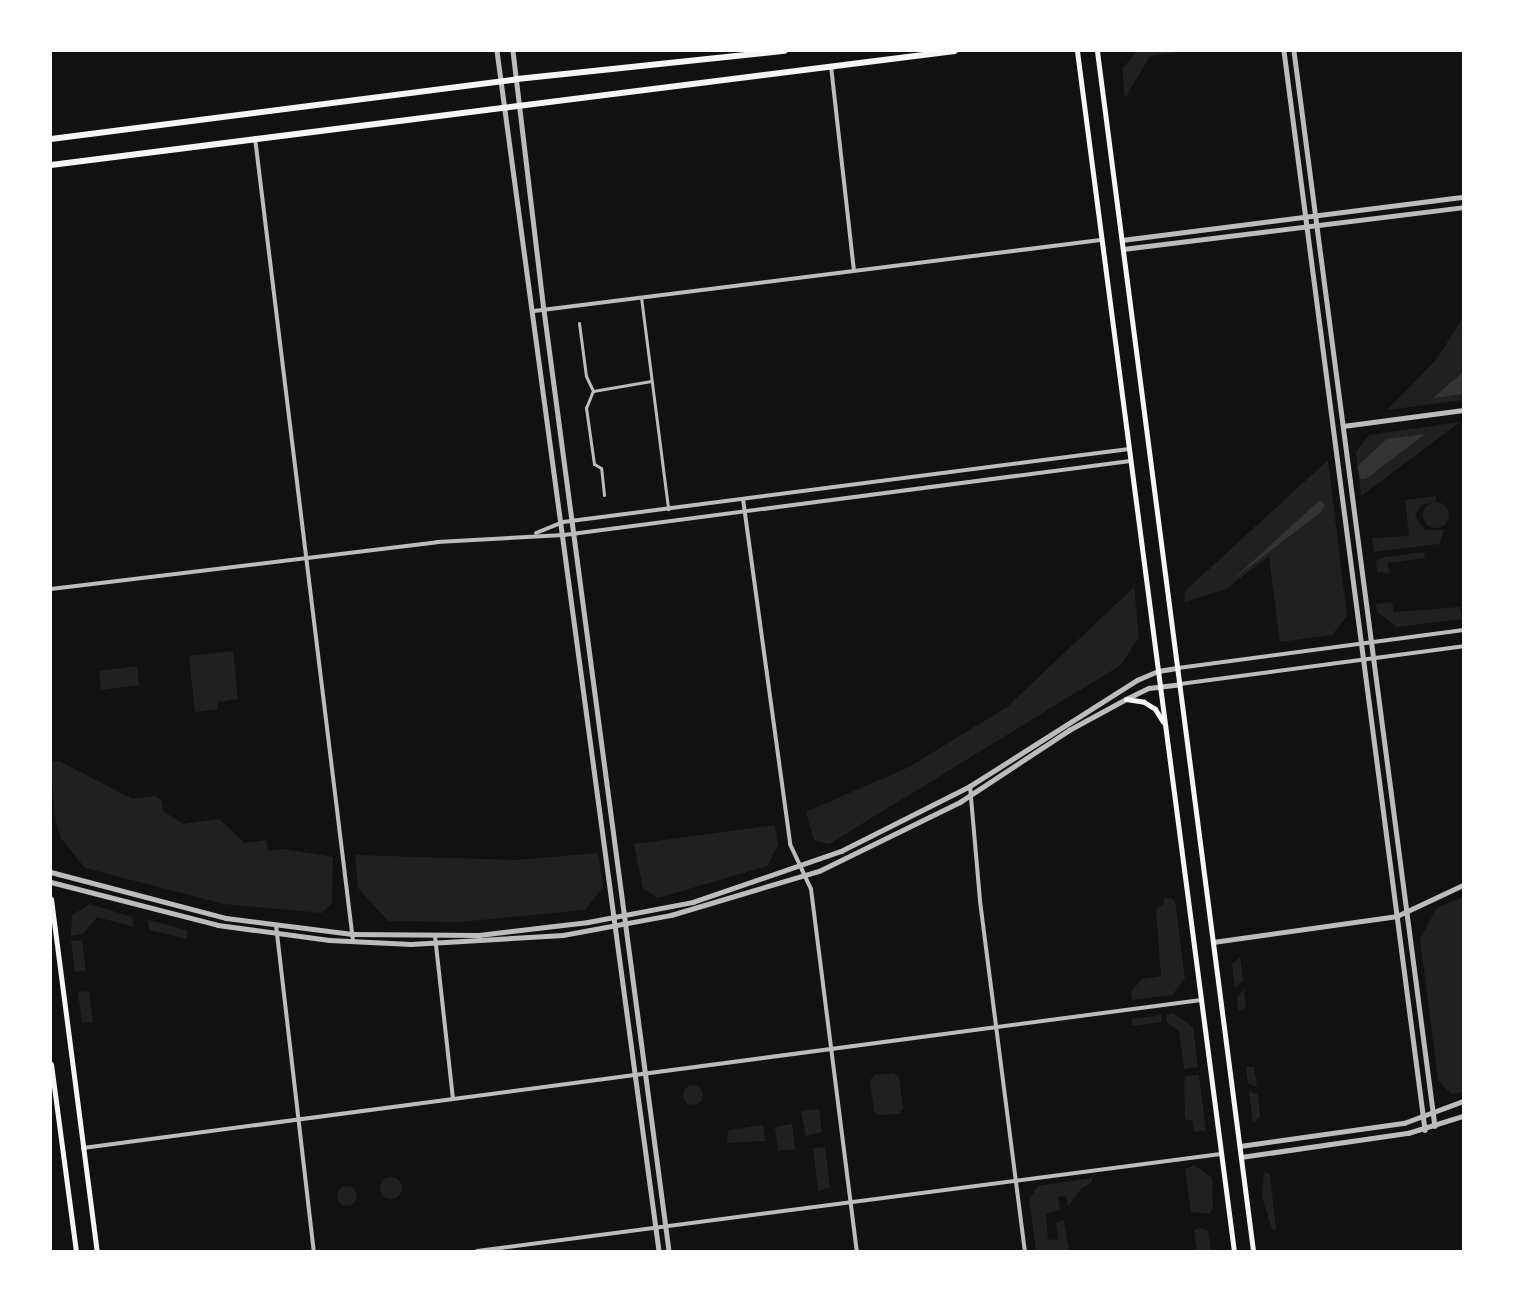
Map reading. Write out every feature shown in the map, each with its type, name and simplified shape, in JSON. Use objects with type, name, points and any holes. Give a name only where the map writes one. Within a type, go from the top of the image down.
[{"type":"main road","points":[[51,139],[517,79],[785,51]]},
{"type":"main road","points":[[51,165],[520,104],[955,51]]},
{"type":"main road","points":[[1077,51],[1234,1251]]},
{"type":"main road","points":[[1097,51],[1253,1251]]},
{"type":"main road","points":[[1126,699],[1144,702],[1155,709],[1166,738]]},
{"type":"main road","points":[[51,899],[97,1251]]},
{"type":"main road","points":[[51,1064],[75,1251]]},
{"type":"street","points":[[498,51],[617,925],[658,1251]]},
{"type":"street","points":[[513,51],[544,310],[669,1251]]},
{"type":"street","points":[[1284,51],[1425,1130]]},
{"type":"street","points":[[1294,51],[1407,910],[1418,970],[1435,1126]]},
{"type":"street","points":[[831,65],[854,270]]},
{"type":"street","points":[[255,138],[353,941]]},
{"type":"street","points":[[1122,240],[1463,197]]},
{"type":"street","points":[[1123,249],[1463,207]]},
{"type":"street","points":[[534,311],[1101,240]]},
{"type":"street","points":[[641,297],[668,509]]},
{"type":"street","points":[[579,323],[586,375],[593,391],[586,408],[594,464],[601,468],[604,495]]},
{"type":"street","points":[[593,391],[651,381]]},
{"type":"street","points":[[1343,426],[1463,410]]},
{"type":"street","points":[[534,534],[563,522],[1129,449]]},
{"type":"street","points":[[51,589],[306,557],[534,534],[564,535],[1130,461]]},
{"type":"street","points":[[743,499],[790,844],[811,889],[857,1251]]},
{"type":"street","points":[[51,872],[155,901],[276,925],[352,934],[435,936],[555,927],[626,915],[693,902],[800,866],[889,829],[970,786],[1103,700],[1158,671],[1463,630]]},
{"type":"street","points":[[51,882],[218,925],[277,935],[353,941],[435,943],[563,935],[671,915],[804,876],[888,839],[970,795],[1069,730],[1126,699],[1160,686],[1463,646]]},
{"type":"street","points":[[970,786],[995,1029],[1025,1251]]},
{"type":"street","points":[[1213,942],[1397,916],[1463,885]]},
{"type":"street","points":[[276,925],[314,1251]]},
{"type":"street","points":[[435,936],[453,1099]]},
{"type":"street","points":[[83,1148],[1201,1000]]},
{"type":"street","points":[[1240,1146],[1423,1117],[1463,1101]]},
{"type":"street","points":[[1241,1157],[1425,1130],[1463,1116]]},
{"type":"street","points":[[477,1251],[1221,1154]]},
{"type":"shaded area","points":[[1137,51],[1182,51],[1150,56],[1125,98],[1122,69]]},
{"type":"shaded area","points":[[1463,318],[1463,400],[1387,410],[1436,360]]},
{"type":"shaded area","points":[[1463,372],[1463,394],[1433,398],[1460,375]]},
{"type":"shaded area","points":[[1460,422],[1361,496],[1356,452],[1369,435]]},
{"type":"shaded area","points":[[1425,434],[1366,479],[1360,479],[1357,466],[1387,439]]},
{"type":"shaded area","points":[[1328,460],[1347,616],[1332,635],[1280,642],[1269,556],[1226,589],[1185,602],[1184,592]]},
{"type":"shaded area","points":[[1436,496],[1436,501],[1421,505],[1415,516],[1425,530],[1444,530],[1439,544],[1374,552],[1372,538],[1409,536],[1405,500]]},
{"type":"shaded area","points":[[1320,500],[1325,505],[1321,512],[1231,581]]},
{"type":"shaded area","points":[[1436,502],[1445,506],[1449,515],[1445,524],[1436,528],[1427,524],[1423,515],[1427,506]]},
{"type":"shaded area","points":[[1424,552],[1425,558],[1388,563],[1389,573],[1377,572],[1376,561],[1380,558]]},
{"type":"shaded area","points":[[1134,587],[1139,637],[1121,665],[829,844],[814,840],[806,812],[909,767],[1007,707]]},
{"type":"shaded area","points":[[1392,602],[1394,612],[1460,607],[1462,619],[1397,627],[1377,612],[1376,604]]},
{"type":"shaded area","points":[[233,651],[238,699],[218,702],[218,709],[195,712],[189,656]]},
{"type":"shaded area","points":[[137,666],[139,685],[101,690],[99,671]]},
{"type":"shaded area","points":[[59,761],[133,799],[155,796],[162,801],[163,811],[183,824],[219,819],[245,843],[266,840],[268,851],[284,849],[333,857],[332,903],[322,913],[224,904],[85,868],[61,838],[55,821],[51,762]]},
{"type":"shaded area","points":[[775,825],[778,845],[767,866],[658,898],[643,889],[634,844]]},
{"type":"shaded area","points":[[598,853],[603,887],[585,910],[459,922],[388,921],[358,888],[355,855],[516,860]]},
{"type":"shaded area","points":[[1463,897],[1463,1092],[1451,1094],[1438,1080],[1420,939],[1437,908]]},
{"type":"shaded area","points":[[1171,898],[1175,901],[1185,978],[1172,995],[1132,1000],[1131,992],[1142,979],[1161,976],[1156,909],[1164,904],[1163,899]]},
{"type":"shaded area","points":[[90,904],[132,917],[134,927],[97,917],[83,934],[71,936],[72,915]]},
{"type":"shaded area","points":[[148,920],[187,930],[187,939],[149,930]]},
{"type":"shaded area","points":[[82,940],[86,970],[75,972],[71,941]]},
{"type":"shaded area","points":[[1240,957],[1243,980],[1235,988],[1232,964]]},
{"type":"shaded area","points":[[1244,989],[1246,1007],[1238,1011],[1237,998]]},
{"type":"shaded area","points":[[89,991],[93,1022],[82,1023],[78,992]]},
{"type":"shaded area","points":[[1173,1013],[1193,1027],[1198,1067],[1184,1069],[1179,1031],[1167,1022],[1166,1015]]},
{"type":"shaded area","points":[[1161,1015],[1162,1022],[1132,1026],[1132,1019]]},
{"type":"shaded area","points":[[1246,1067],[1254,1067],[1257,1087],[1248,1083]]},
{"type":"shaded area","points":[[893,1073],[899,1077],[903,1109],[899,1114],[879,1115],[874,1112],[870,1080],[875,1075]]},
{"type":"shaded area","points":[[1199,1075],[1206,1130],[1194,1132],[1193,1121],[1185,1119],[1184,1085],[1185,1076]]},
{"type":"shaded area","points":[[693,1085],[700,1088],[703,1095],[700,1102],[693,1105],[686,1102],[683,1095],[686,1088]]},
{"type":"shaded area","points":[[1249,1091],[1258,1095],[1260,1117],[1253,1123]]},
{"type":"shaded area","points":[[819,1109],[822,1132],[806,1136],[801,1111]]},
{"type":"shaded area","points":[[792,1124],[795,1149],[778,1151],[775,1127]]},
{"type":"shaded area","points":[[763,1125],[765,1141],[727,1143],[728,1130]]},
{"type":"shaded area","points":[[825,1147],[830,1187],[818,1191],[813,1148]]},
{"type":"shaded area","points":[[1194,1165],[1212,1178],[1213,1208],[1209,1214],[1191,1212],[1185,1169]]},
{"type":"shaded area","points":[[1264,1171],[1270,1174],[1276,1230],[1272,1229],[1262,1197]]},
{"type":"shaded area","points":[[391,1177],[399,1180],[402,1188],[399,1196],[391,1199],[383,1196],[380,1188],[383,1180]]},
{"type":"shaded area","points":[[1092,1178],[1092,1182],[1081,1189],[1068,1206],[1066,1196],[1058,1197],[1060,1209],[1046,1215],[1048,1240],[1058,1239],[1056,1223],[1064,1220],[1069,1251],[1036,1251],[1029,1199],[1038,1186]]},
{"type":"shaded area","points":[[347,1186],[354,1189],[357,1196],[354,1203],[347,1206],[340,1203],[337,1196],[340,1189]]},
{"type":"shaded area","points":[[1200,1228],[1208,1231],[1211,1251],[1197,1250],[1194,1230]]}]
